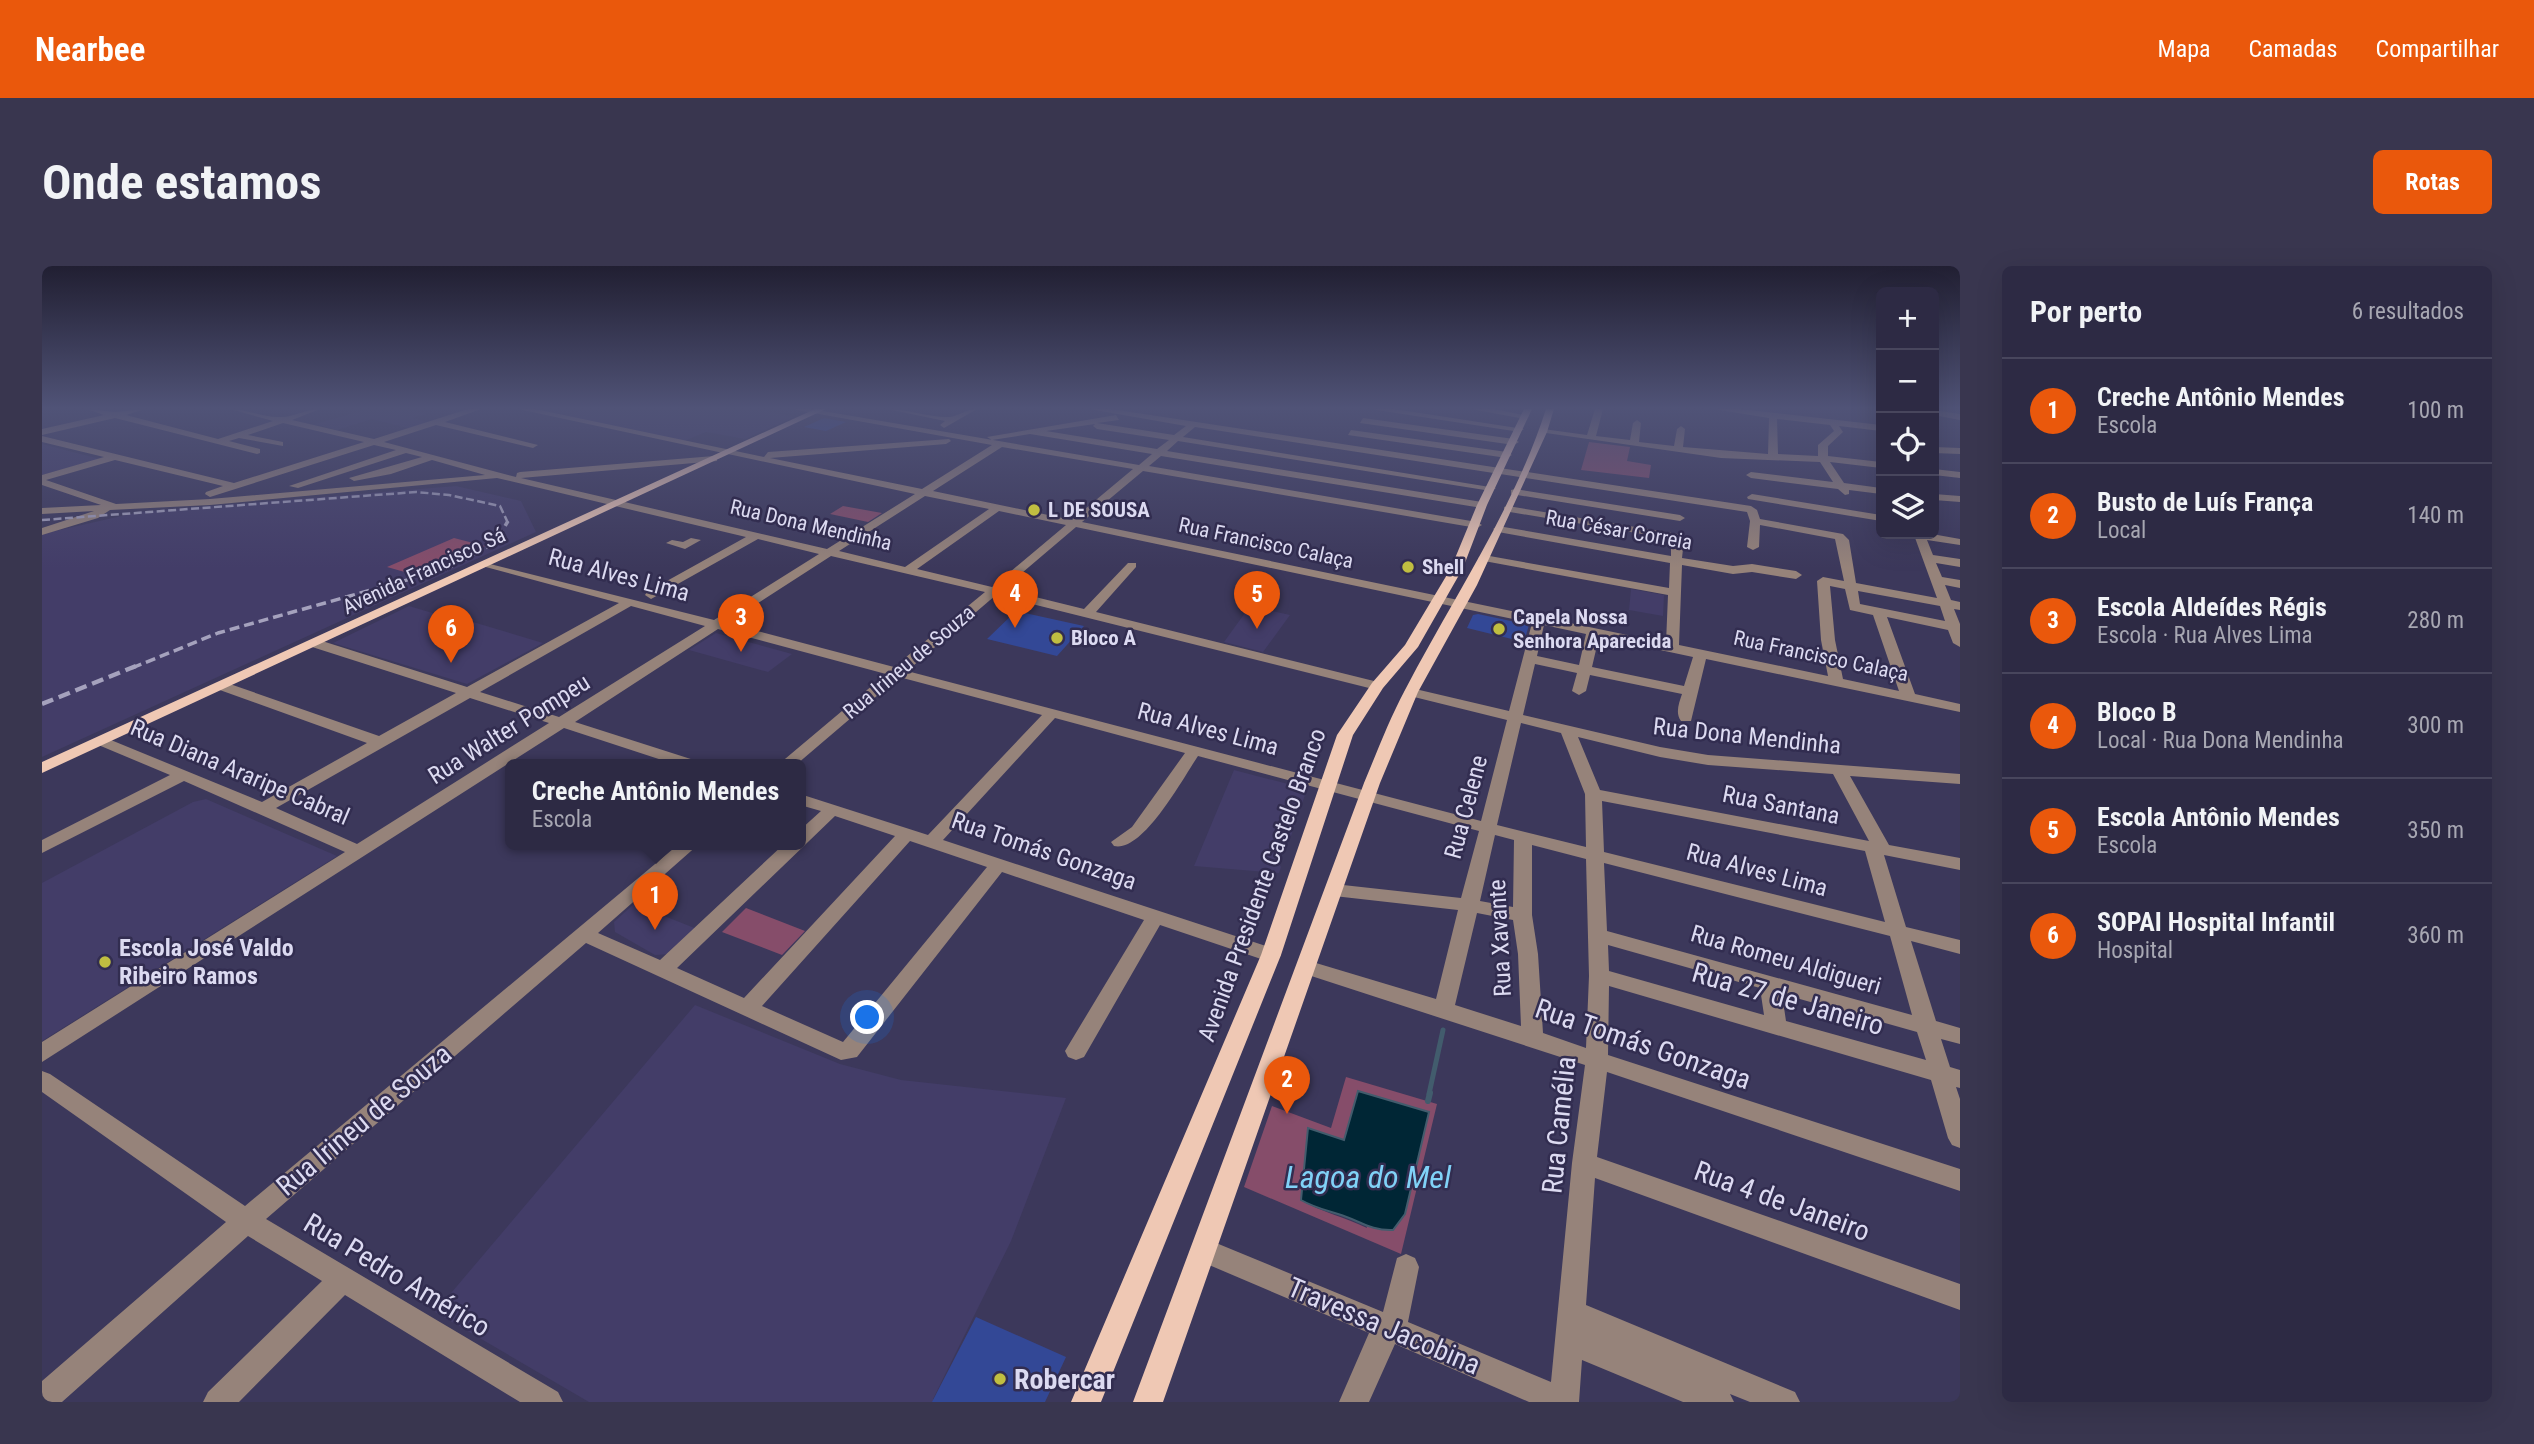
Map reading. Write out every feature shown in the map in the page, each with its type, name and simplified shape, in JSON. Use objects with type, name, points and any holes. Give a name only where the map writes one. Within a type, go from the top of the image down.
[{"type":"main road","name":"Avenida Francisco Sá","points":[[42,768],[707,462]]},
{"type":"main road","name":"Avenida Presidente Castelo Branco","points":[[1086,1402],[1271,955],[1345,735],[1377,686],[1411,647],[1440,599],[1503,462]]},
{"type":"main road","points":[[1148,1402],[1368,794],[1410,692],[1461,604],[1529,462]]},
{"type":"street","points":[[42,480],[98,462]]},
{"type":"street","points":[[135,462],[234,486]]},
{"type":"street","points":[[186,502],[311,462]]},
{"type":"street","points":[[264,496],[370,462]]},
{"type":"street","points":[[299,493],[345,479],[388,472],[417,462]]},
{"type":"street","name":"Rua Dona Mendinha","points":[[451,462],[995,590],[1020,599],[1377,686]]},
{"type":"street","points":[[42,511],[264,496],[655,462]]},
{"type":"street","name":"Rua Francisco Calaça","points":[[769,462],[1672,646],[1960,708]]},
{"type":"street","name":"Rua Walter Pompeu","points":[[42,1053],[972,462]]},
{"type":"street","points":[[1101,462],[1476,525]]},
{"type":"street","name":"Rua Irineu de Souza","points":[[793,759],[1148,462]]},
{"type":"street","points":[[1219,462],[1482,505]]},
{"type":"street","points":[[1298,496],[1327,462]]},
{"type":"street","points":[[1327,462],[1491,488]]},
{"type":"street","points":[[1439,462],[1753,509],[1876,517]]},
{"type":"street","points":[[1749,462],[1753,547]]},
{"type":"street","points":[[1825,462],[1861,514]]},
{"type":"street","points":[[1852,462],[1876,464]]},
{"type":"street","points":[[1751,475],[1876,490]]},
{"type":"street","points":[[1955,475],[1960,491]]},
{"type":"street","points":[[42,480],[111,504],[88,519],[42,532]]},
{"type":"street","points":[[1515,492],[1680,518]]},
{"type":"street","points":[[1939,497],[1960,499]]},
{"type":"street","points":[[1672,646],[1681,498]]},
{"type":"street","points":[[908,570],[996,509]]},
{"type":"street","points":[[1508,509],[1678,537]]},
{"type":"street","points":[[1753,509],[1839,536],[1850,585],[1851,604],[1879,614],[1956,627]]},
{"type":"street","points":[[42,521],[88,519]]},
{"type":"street","name":"Rua César Correia","points":[[1498,529],[1733,570],[1752,568],[1796,575]]},
{"type":"street","points":[[1939,529],[1960,533]]},
{"type":"street","points":[[651,594],[759,534]]},
{"type":"street","points":[[1939,538],[1960,542]]},
{"type":"street","points":[[1921,539],[1960,643]]},
{"type":"street","points":[[1484,558],[1675,593]]},
{"type":"street","points":[[1927,558],[1960,564]]},
{"type":"street","name":"Rua Alves Lima","points":[[486,564],[896,674],[1368,794],[1523,837],[1960,947]]},
{"type":"street","points":[[1087,614],[1132,565]]},
{"type":"street","points":[[1836,682],[1828,640],[1823,580],[1960,606]]},
{"type":"street","points":[[1935,580],[1960,584]]},
{"type":"street","points":[[263,808],[629,602]]},
{"type":"street","points":[[1879,614],[1908,696]]},
{"type":"street","name":"Rua Celene","points":[[1444,1008],[1486,826],[1539,620]]},
{"type":"street","points":[[1579,691],[1594,630]]},
{"type":"street","points":[[314,643],[676,759]]},
{"type":"street","points":[[1686,718],[1689,691],[1701,652]]},
{"type":"street","points":[[1530,659],[1689,691]]},
{"type":"street","points":[[222,686],[380,742]]},
{"type":"street","name":"Rua Dona Mendinha","points":[[1410,692],[1568,732],[1708,760],[1960,779]]},
{"type":"street","points":[[932,841],[1051,714]]},
{"type":"street","name":"Rua Camélia","points":[[1564,1402],[1584,1163],[1597,1058],[1599,976],[1593,794],[1568,732]]},
{"type":"street","name":"Rua Diana Araripe Cabral","points":[[101,741],[263,808],[358,851]]},
{"type":"street","points":[[1120,842],[1138,831],[1194,751]]},
{"type":"street","points":[[1837,769],[1853,792],[1877,848],[1898,933],[1927,1027],[1951,1077],[1960,1138]]},
{"type":"street","points":[[42,847],[183,775]]},
{"type":"street","name":"Rua Santana","points":[[1593,794],[1960,864]]},
{"type":"street","name":"Rua Tomás Gonzaga","points":[[806,801],[1271,955]]},
{"type":"street","points":[[806,834],[833,809]]},
{"type":"street","points":[[748,1008],[908,833]]},
{"type":"street","name":"Rua Xavante","points":[[1523,837],[1522,915],[1528,954],[1532,1037]]},
{"type":"street","name":"Rua Irineu de Souza","points":[[42,1400],[246,1221],[683,850]]},
{"type":"street","points":[[662,970],[789,850]]},
{"type":"street","points":[[583,934],[842,1051],[849,1051],[999,864]]},
{"type":"street","points":[[1334,890],[1467,905],[1522,915]]},
{"type":"street","points":[[1076,1051],[1155,917]]},
{"type":"street","name":"Rua Romeu Aldigueri","points":[[1598,935],[1960,1036]]},
{"type":"street","name":"Rua Tomás Gonzaga","points":[[1306,967],[1444,1008],[1597,1058],[1721,1103],[1960,1180]]},
{"type":"street","name":"Rua 27 de Janeiro","points":[[1599,976],[1951,1077]]},
{"type":"street","points":[[1770,983],[1776,1027]]},
{"type":"street","name":"Rua Pedro Américo","points":[[42,1080],[246,1221],[548,1402]]},
{"type":"street","name":"Rua 4 de Janeiro","points":[[1584,1163],[1960,1297]]},
{"type":"street","name":"Travessa Jacobina","points":[[1204,1250],[1564,1402]]},
{"type":"street","points":[[1354,1402],[1377,1346],[1395,1319],[1406,1267]]},
{"type":"street","points":[[218,1402],[342,1280]]},
{"type":"street","points":[[1570,1326],[1719,1402]]},
{"type":"street","points":[[1570,1326],[1785,1402]]},
{"type":"shaded area","points":[[42,462],[89,462],[42,475]]},
{"type":"shaded area","points":[[1583,462],[1633,462],[1651,465],[1649,478],[1581,470]]},
{"type":"shaded area","points":[[456,486],[521,501],[536,532],[42,757],[42,534],[139,512]]},
{"type":"shaded area","points":[[843,506],[882,513],[868,522],[830,514]]},
{"type":"shaded area","points":[[454,538],[485,546],[419,576],[387,567]]},
{"type":"shaded area","points":[[1631,589],[1664,595],[1663,616],[1629,610]]},
{"type":"shaded area","points":[[409,606],[543,643],[467,684],[333,643]]},
{"type":"shaded area","points":[[1250,606],[1290,615],[1263,652],[1224,642]]},
{"type":"shaded area","points":[[716,633],[792,654],[768,672],[689,650]]},
{"type":"shaded area","points":[[1234,770],[1307,789],[1291,836],[1284,839],[1276,860],[1281,867],[1279,873],[1194,866]]},
{"type":"shaded area","name":"Escola José Valdo Ribeiro Ramos","points":[[206,799],[337,856],[42,1041],[42,883],[193,802]]},
{"type":"shaded area","points":[[634,904],[697,929],[670,954],[655,955],[615,932],[614,922]]},
{"type":"shaded area","points":[[746,908],[805,931],[782,955],[722,932]]},
{"type":"shaded area","points":[[695,1005],[840,1064],[901,1080],[1066,1098],[1011,1241],[933,1399],[937,1402],[589,1402],[435,1312]]},
{"type":"shaded area","points":[[1346,1077],[1437,1104],[1401,1254],[1244,1187],[1272,1106],[1331,1128]],"holes":[[[1308,1128],[1344,1140],[1367,1228],[1301,1200]]]},
{"type":"water","name":"Lagoa do Mel","points":[[1358,1091],[1429,1112],[1405,1214],[1393,1230],[1371,1227],[1301,1200],[1308,1128],[1344,1140]]},
{"type":"building","points":[[1016,611],[1084,626],[1057,656],[987,639]]},
{"type":"building","name":"Capela Nossa Senhora Aparecida","points":[[1473,615],[1529,625],[1524,642],[1467,628]]},
{"type":"building","name":"Robercar","points":[[976,1317],[1066,1357],[1045,1402],[932,1402]]},
{"type":"waterway","points":[[1429,1094],[1443,1030]]},
{"type":"waterway","points":[[1428,1101],[1430,1093]]},
{"type":"railway","points":[[42,520],[416,492],[449,495],[500,506],[507,522]]},
{"type":"railway","points":[[132,668],[218,633],[446,569],[495,543],[507,522]]},
{"type":"railway","points":[[42,704],[136,666]]},
{"type":"place","name":"L DE SOUSA","points":[[1034,510]]},
{"type":"place","name":"Shell","points":[[1408,567]]},
{"type":"place","name":"Bloco B","points":[[1015,628]]},
{"type":"place","name":"Escola Antônio Mendes","points":[[1257,629]]},
{"type":"place","name":"Capela Nossa Senhora Aparecida","points":[[1499,629]]},
{"type":"place","name":"Bloco A","points":[[1057,638]]},
{"type":"place","name":"Escola Aldeídes Régis","points":[[741,652]]},
{"type":"place","name":"SOPAI Hospital Infantil","points":[[451,663]]},
{"type":"place","name":"Creche Antônio Mendes","points":[[655,930]]},
{"type":"place","name":"Escola José Valdo Ribeiro Ramos","points":[[105,962]]},
{"type":"place","name":"Busto de Luís França","points":[[1287,1114]]},
{"type":"place","name":"Robercar","points":[[1000,1379]]}]
